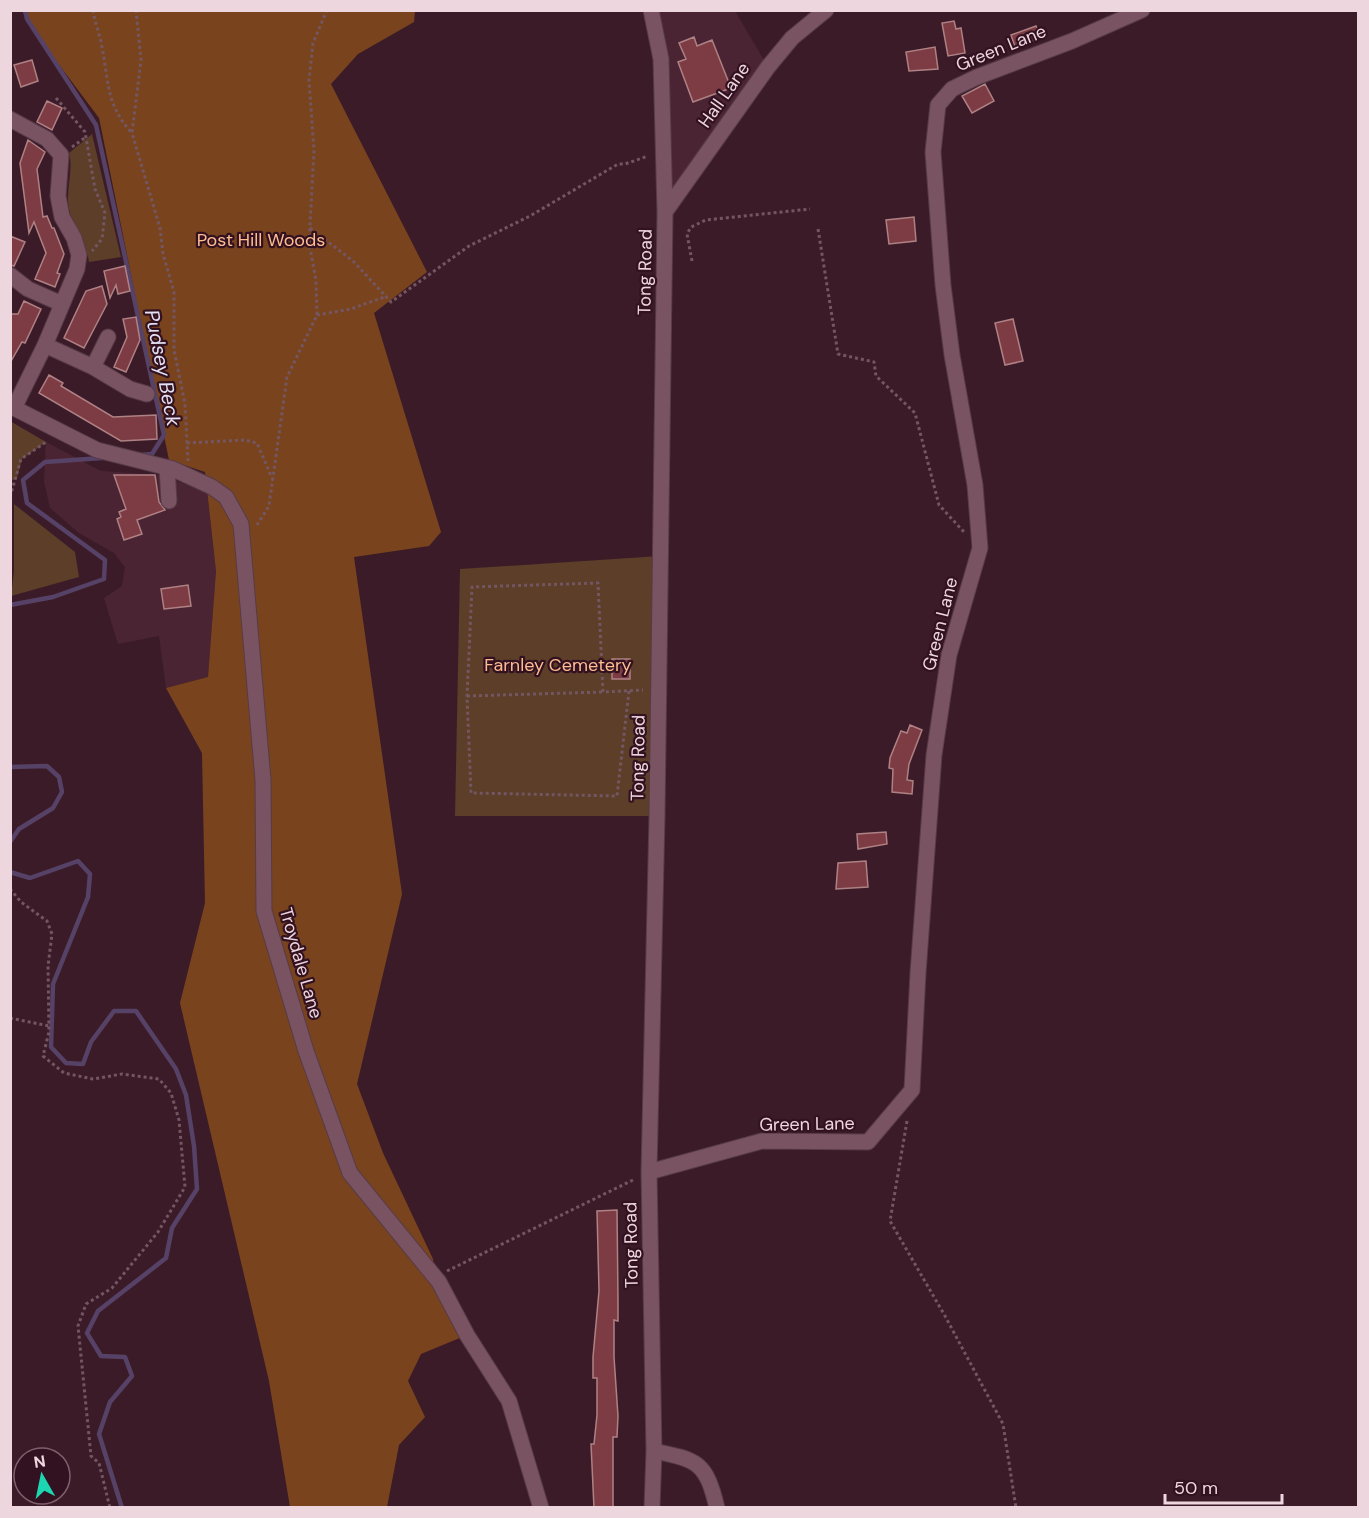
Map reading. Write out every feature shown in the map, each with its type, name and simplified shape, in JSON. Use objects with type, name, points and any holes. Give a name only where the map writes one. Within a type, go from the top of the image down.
[{"type":"street","name":"Tong Road","points":[[651,10],[661,59],[665,212],[649,1173],[654,1451],[652,1508]]},
{"type":"street","name":"Hall Lane","points":[[665,212],[768,67],[792,38],[826,10]]},
{"type":"street","name":"Green Lane","points":[[649,1173],[762,1141],[868,1142],[912,1090],[919,949],[934,755],[949,655],[980,548],[975,484],[951,355],[943,285],[933,152],[938,105],[952,89],[977,77],[1072,41],[1142,10]]},
{"type":"street","points":[[10,119],[47,139],[60,155],[58,196],[62,217],[74,238],[80,255],[77,269],[45,345],[13,406]]},
{"type":"street","points":[[10,275],[28,289],[62,304]]},
{"type":"street","points":[[93,367],[108,337]]},
{"type":"street","points":[[45,345],[93,367],[130,389],[147,394]]},
{"type":"street","name":"Troydale Lane","points":[[13,406],[61,429],[97,450],[162,466],[192,477],[226,497],[241,524],[263,780],[264,911],[306,1051],[350,1173],[435,1277],[509,1401],[541,1508]]},
{"type":"street","points":[[162,466],[169,501]]},
{"type":"street","points":[[654,1451],[690,1458],[704,1468],[711,1481],[717,1508]]},
{"type":"path","points":[[93,10],[102,47],[109,97],[123,123],[132,133]]},
{"type":"path","points":[[136,10],[141,60],[132,133],[141,172],[160,228],[163,255],[174,292],[174,351],[185,404],[188,462]]},
{"type":"path","points":[[269,506],[287,377],[317,315],[316,280],[309,243],[314,151],[309,80],[313,43],[327,10]]},
{"type":"path","points":[[56,98],[85,132],[95,189],[105,213],[102,239],[90,253],[80,255]]},
{"type":"path","points":[[310,228],[353,261],[391,302],[469,246],[530,216],[618,164],[664,152]]},
{"type":"path","points":[[692,261],[687,234],[692,227],[706,220],[810,209]]},
{"type":"path","points":[[818,229],[838,354],[874,362],[876,376],[915,413],[939,505],[980,548]]},
{"type":"path","points":[[317,315],[351,309],[387,296]]},
{"type":"path","points":[[10,497],[21,459],[61,429]]},
{"type":"path","points":[[187,443],[244,440],[258,443],[272,479]]},
{"type":"path","points":[[603,692],[598,582],[472,587],[467,696],[471,793],[616,796],[629,691]]},
{"type":"path","points":[[467,696],[658,691]]},
{"type":"path","points":[[10,889],[21,902],[47,921],[52,934],[48,966],[49,1026],[43,1056],[64,1073],[93,1079],[122,1074],[159,1079],[171,1093],[179,1120],[185,1186],[158,1232],[112,1288],[86,1304],[78,1326],[90,1456],[99,1463],[110,1508]]},
{"type":"path","points":[[10,1018],[49,1026]]},
{"type":"path","points":[[912,1090],[890,1221],[945,1316],[1003,1424],[1016,1508]]},
{"type":"path","points":[[435,1277],[649,1173]]},
{"type":"shaded area","points":[[651,11],[735,11],[768,67],[665,212]]},
{"type":"shaded area","points":[[46,442],[101,471],[159,475],[207,492],[216,571],[208,677],[166,688],[159,636],[118,644],[104,598],[122,586],[125,567],[114,553],[79,533],[50,508],[44,481]]},
{"type":"green space","name":"Post Hill Woods","points":[[22,11],[415,11],[414,22],[358,54],[331,84],[427,272],[374,313],[441,532],[429,546],[354,557],[402,894],[357,1084],[383,1153],[433,1259],[435,1277],[467,1335],[421,1354],[408,1381],[425,1417],[399,1445],[387,1507],[290,1507],[269,1381],[180,1003],[205,903],[202,753],[166,688],[208,677],[216,571],[205,472],[169,460],[99,118]]},
{"type":"green space","points":[[92,134],[121,257],[89,262],[71,216],[68,195],[71,167],[69,153]]},
{"type":"green space","points":[[10,421],[46,442],[22,459],[17,478],[11,481]]},
{"type":"green space","points":[[14,504],[75,552],[79,577],[11,596],[14,572]]},
{"type":"green space","name":"Farnley Cemetery","points":[[660,556],[657,816],[455,816],[460,569]]},
{"type":"building","points":[[954,21],[956,29],[961,28],[965,53],[948,56],[942,23]]},
{"type":"building","points":[[1036,26],[1041,38],[1015,47],[1011,35]]},
{"type":"building","points":[[694,37],[697,46],[712,40],[731,88],[693,102],[678,62],[686,59],[679,43]]},
{"type":"building","points":[[935,47],[938,69],[909,71],[906,52]]},
{"type":"building","points":[[32,60],[38,81],[21,87],[14,65]]},
{"type":"building","points":[[985,84],[994,101],[972,113],[962,96]]},
{"type":"building","points":[[47,101],[62,108],[52,130],[37,122]]},
{"type":"building","points":[[28,140],[45,152],[37,169],[43,217],[47,216],[54,228],[64,254],[55,287],[35,279],[46,253],[34,222],[29,233],[20,163]]},
{"type":"building","points":[[914,217],[916,241],[889,244],[886,220]]},
{"type":"building","points":[[10,236],[25,242],[14,266],[10,265]]},
{"type":"building","points":[[125,266],[130,291],[118,294],[116,285],[110,298],[104,271]]},
{"type":"building","points":[[102,286],[107,304],[84,348],[64,338],[86,291]]},
{"type":"building","points":[[24,301],[41,309],[25,343],[22,342],[10,363],[10,314],[18,314]]},
{"type":"building","points":[[136,317],[140,340],[126,372],[114,367],[127,337],[123,319]]},
{"type":"building","points":[[1013,319],[1023,361],[1005,365],[995,323]]},
{"type":"building","points":[[49,375],[63,383],[61,386],[113,417],[156,415],[157,439],[121,441],[39,393]]},
{"type":"building","points":[[114,475],[155,475],[159,502],[165,510],[137,520],[142,534],[124,540],[117,519],[121,517],[119,512],[126,509]]},
{"type":"building","points":[[188,585],[191,606],[164,609],[161,589]]},
{"type":"building","points":[[612,659],[630,659],[630,679],[612,679]]},
{"type":"building","points":[[910,725],[922,730],[909,764],[907,780],[913,781],[912,794],[892,792],[893,769],[889,768],[890,758],[901,731],[907,733]]},
{"type":"building","points":[[886,832],[887,844],[858,849],[857,834]]},
{"type":"building","points":[[866,861],[868,887],[836,889],[838,863]]},
{"type":"building","points":[[617,1210],[618,1321],[614,1320],[614,1357],[618,1416],[617,1437],[613,1437],[613,1508],[594,1508],[591,1444],[594,1444],[597,1415],[597,1378],[593,1378],[593,1357],[599,1291],[597,1211]]},
{"type":"waterway","name":"Pudsey Beck","points":[[25,10],[27,19],[96,125],[164,435],[152,454],[140,455]]},
{"type":"waterway","name":"Pudsey Beck","points":[[10,605],[53,597],[104,579],[105,560],[27,503],[23,480],[45,462],[102,458]]},
{"type":"waterway","name":"Pudsey Beck","points":[[10,767],[47,766],[59,777],[62,792],[53,808],[19,829],[10,842]]},
{"type":"waterway","name":"Pudsey Beck","points":[[10,872],[30,878],[78,861],[90,874],[88,897],[53,984],[51,1047],[66,1063],[83,1064],[91,1042],[114,1011],[136,1011],[176,1069],[186,1095],[194,1146],[197,1189],[172,1228],[166,1258],[98,1311],[87,1333],[101,1356],[125,1357],[132,1376],[110,1402],[99,1434],[122,1508]]}]
